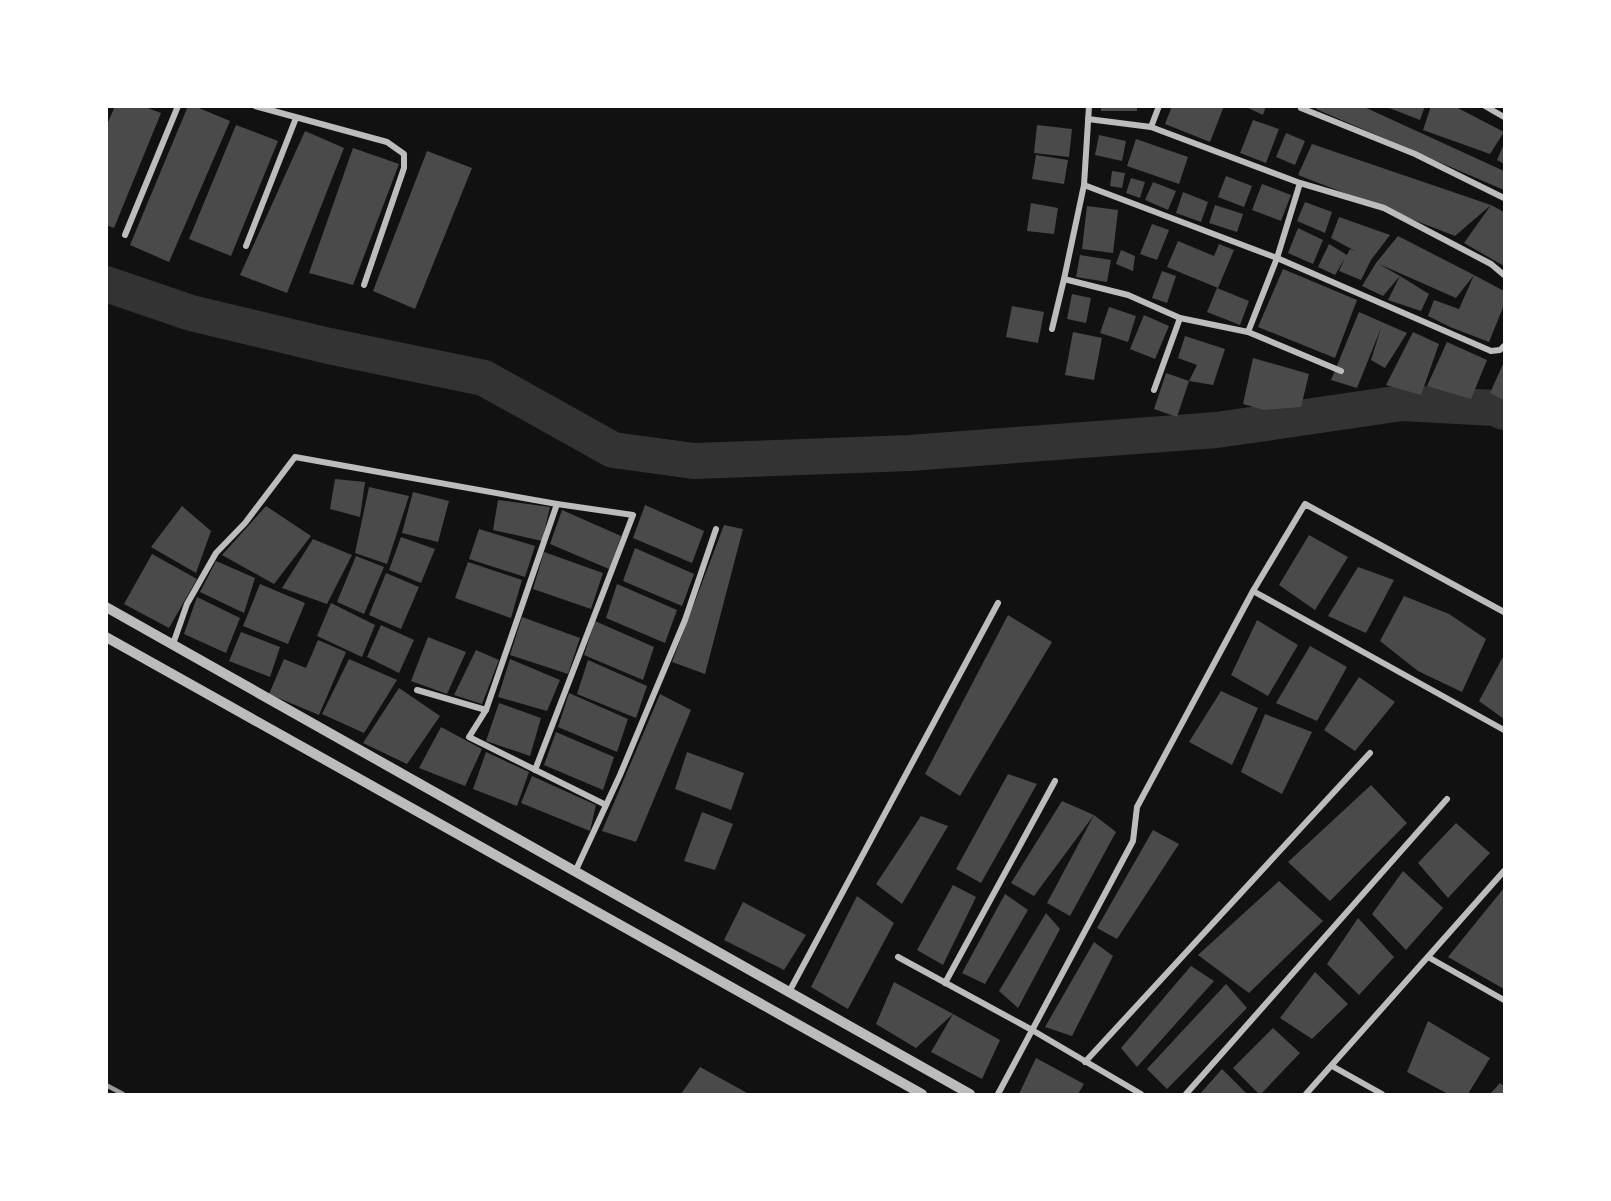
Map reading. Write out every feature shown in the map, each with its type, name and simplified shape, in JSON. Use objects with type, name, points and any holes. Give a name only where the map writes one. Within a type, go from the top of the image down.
[{"type":"street","points":[[125,236],[178,106]]},
{"type":"street","points":[[255,106],[387,142],[404,154],[404,168],[364,285]]},
{"type":"street","points":[[1052,329],[1065,279],[1084,185],[1089,106]]},
{"type":"street","points":[[1151,127],[1159,106]]},
{"type":"street","points":[[1485,106],[1504,117]]},
{"type":"street","points":[[1301,108],[1415,154],[1504,198]]},
{"type":"street","points":[[246,246],[296,118]]},
{"type":"street","points":[[1088,119],[1151,127],[1300,183],[1384,208],[1491,264],[1504,274]]},
{"type":"street","points":[[1248,332],[1277,258],[1300,183]]},
{"type":"street","points":[[1084,185],[1277,258],[1491,351],[1500,350],[1504,346]]},
{"type":"street","points":[[1065,279],[1128,295],[1180,318],[1248,332],[1341,371]]},
{"type":"street","points":[[1154,390],[1180,318]]},
{"type":"street","points":[[173,644],[187,604],[216,553],[245,523],[295,457],[557,504],[633,515],[535,770]]},
{"type":"street","points":[[557,504],[486,710],[469,737],[606,806]]},
{"type":"street","points":[[998,1095],[1133,841],[1137,807],[1253,591],[1305,504],[1504,612]]},
{"type":"street","points":[[576,872],[685,620],[716,529]]},
{"type":"street","points":[[1253,591],[1504,730]]},
{"type":"street","points":[[789,992],[998,603]]},
{"type":"street","points":[[106,607],[970,1095]]},
{"type":"street","points":[[106,637],[922,1095]]},
{"type":"street","points":[[417,690],[486,710]]},
{"type":"street","points":[[1085,1062],[1370,753]]},
{"type":"street","points":[[945,983],[1055,780]]},
{"type":"street","points":[[1185,1095],[1447,799]]},
{"type":"street","points":[[1306,1095],[1504,872]]},
{"type":"street","points":[[898,957],[1032,1030],[1141,1095]]},
{"type":"street","points":[[1428,957],[1504,1000]]},
{"type":"street","points":[[1332,1066],[1382,1095]]},
{"type":"building","points":[[115,106],[142,106],[161,113],[114,228],[106,225],[106,127]]},
{"type":"building","points":[[188,106],[194,106],[230,121],[169,262],[130,245]]},
{"type":"building","points":[[1101,106],[1137,106],[1137,111],[1101,111]]},
{"type":"building","points":[[1172,106],[1224,106],[1210,142],[1165,124]]},
{"type":"building","points":[[1244,106],[1266,106],[1263,115]]},
{"type":"building","points":[[1316,106],[1362,106],[1504,171],[1504,190],[1316,109]]},
{"type":"building","points":[[1384,106],[1425,106],[1420,120]]},
{"type":"building","points":[[1431,106],[1454,106],[1504,132],[1490,154],[1423,130]]},
{"type":"building","points":[[1253,120],[1279,129],[1266,163],[1240,153]]},
{"type":"building","points":[[236,125],[278,141],[231,256],[189,239]]},
{"type":"building","points":[[1037,125],[1072,129],[1069,157],[1034,153]]},
{"type":"building","points":[[305,131],[344,148],[287,293],[240,275]]},
{"type":"building","points":[[1286,133],[1305,141],[1295,165],[1276,157]]},
{"type":"building","points":[[1099,135],[1126,141],[1122,161],[1095,155]]},
{"type":"building","points":[[1136,139],[1188,157],[1179,184],[1127,166]]},
{"type":"building","points":[[1312,144],[1491,205],[1455,236],[1298,175]]},
{"type":"building","points":[[1504,144],[1504,164],[1497,160]]},
{"type":"building","points":[[353,148],[399,164],[353,285],[309,273]]},
{"type":"building","points":[[427,151],[472,168],[415,309],[373,291]]},
{"type":"building","points":[[1036,155],[1068,160],[1064,184],[1032,179]]},
{"type":"building","points":[[1112,171],[1125,173],[1122,188],[1110,186]]},
{"type":"building","points":[[1226,176],[1252,186],[1244,207],[1218,197]]},
{"type":"building","points":[[1131,178],[1145,182],[1140,198],[1126,193]]},
{"type":"building","points":[[1153,182],[1176,191],[1168,210],[1145,200]]},
{"type":"building","points":[[1262,184],[1291,195],[1281,221],[1252,210]]},
{"type":"building","points":[[1183,192],[1208,202],[1201,222],[1176,213]]},
{"type":"building","points":[[1305,202],[1332,212],[1325,233],[1297,221]]},
{"type":"building","points":[[1031,203],[1058,208],[1054,234],[1027,231]]},
{"type":"building","points":[[1215,205],[1243,214],[1237,232],[1209,223]]},
{"type":"building","points":[[1491,205],[1504,212],[1504,266],[1464,243]]},
{"type":"building","points":[[1087,206],[1118,210],[1113,253],[1082,249]]},
{"type":"building","points":[[1339,217],[1390,235],[1371,260],[1361,280],[1339,271],[1345,258],[1335,275],[1318,267],[1329,244],[1347,255],[1350,249],[1357,252],[1331,238]]},
{"type":"building","points":[[1152,224],[1169,230],[1157,260],[1140,254]]},
{"type":"building","points":[[1298,228],[1323,240],[1313,264],[1288,253]]},
{"type":"building","points":[[1398,236],[1474,275],[1456,298],[1379,264],[1400,276],[1383,296],[1362,286],[1376,263]]},
{"type":"building","points":[[1178,241],[1214,256],[1219,244],[1234,250],[1218,288],[1167,267]]},
{"type":"building","points":[[1121,250],[1135,256],[1133,271],[1116,264]]},
{"type":"building","points":[[1080,255],[1111,260],[1107,282],[1076,277]]},
{"type":"building","points":[[1283,269],[1357,300],[1335,358],[1258,327]]},
{"type":"building","points":[[1162,271],[1176,276],[1167,303],[1152,298]]},
{"type":"building","points":[[1474,275],[1504,291],[1504,305],[1489,342],[1428,316],[1434,300],[1459,309]]},
{"type":"building","points":[[1400,276],[1429,294],[1421,311],[1388,300]]},
{"type":"building","points":[[1217,288],[1249,301],[1240,325],[1207,312]]},
{"type":"building","points":[[1072,294],[1091,298],[1086,323],[1067,319]]},
{"type":"building","points":[[1012,306],[1044,312],[1038,343],[1006,337]]},
{"type":"building","points":[[1109,307],[1136,316],[1128,342],[1100,333]]},
{"type":"building","points":[[1359,312],[1407,333],[1385,368],[1371,360],[1381,328],[1357,388],[1331,380]]},
{"type":"building","points":[[1144,315],[1169,326],[1155,359],[1130,349]]},
{"type":"building","points":[[1073,332],[1102,338],[1094,380],[1065,375]]},
{"type":"building","points":[[1413,332],[1439,344],[1421,395],[1386,385]]},
{"type":"building","points":[[1185,336],[1225,349],[1213,385],[1189,381],[1197,365],[1178,358]]},
{"type":"building","points":[[1447,342],[1487,360],[1471,399],[1427,386]]},
{"type":"building","points":[[1253,358],[1309,374],[1301,407],[1264,410],[1243,404]]},
{"type":"building","points":[[1504,362],[1504,400],[1490,393]]},
{"type":"building","points":[[1166,373],[1189,381],[1177,417],[1154,409]]},
{"type":"building","points":[[335,479],[365,482],[360,517],[330,509]]},
{"type":"building","points":[[369,487],[409,496],[387,564],[355,553]]},
{"type":"building","points":[[413,492],[449,501],[438,542],[402,533]]},
{"type":"building","points":[[498,500],[550,507],[542,541],[493,530]]},
{"type":"building","points":[[645,505],[704,531],[692,563],[633,538]]},
{"type":"building","points":[[182,506],[211,531],[196,573],[151,547]]},
{"type":"building","points":[[266,506],[311,536],[274,584],[222,555]]},
{"type":"building","points":[[562,510],[621,536],[609,569],[550,544]]},
{"type":"building","points":[[724,525],[743,529],[705,674],[672,662]]},
{"type":"building","points":[[479,529],[535,546],[525,577],[469,559]]},
{"type":"building","points":[[1309,535],[1348,557],[1315,610],[1279,585]]},
{"type":"building","points":[[401,537],[435,549],[421,583],[389,570]]},
{"type":"building","points":[[313,539],[352,555],[327,604],[282,588]]},
{"type":"building","points":[[635,548],[694,574],[682,606],[623,581]]},
{"type":"building","points":[[544,552],[603,573],[591,609],[533,589]]},
{"type":"building","points":[[152,554],[197,579],[169,628],[124,604]]},
{"type":"building","points":[[356,556],[384,567],[364,614],[337,602]]},
{"type":"building","points":[[216,561],[255,578],[244,613],[200,592]]},
{"type":"building","points":[[468,562],[522,580],[511,618],[455,598]]},
{"type":"building","points":[[1358,567],[1394,580],[1366,633],[1328,616]]},
{"type":"building","points":[[386,573],[419,587],[401,629],[369,615]]},
{"type":"building","points":[[260,584],[305,603],[288,644],[243,626]]},
{"type":"building","points":[[617,584],[677,610],[665,643],[606,618]]},
{"type":"building","points":[[1404,596],[1449,614],[1486,639],[1462,692],[1418,671],[1380,641]]},
{"type":"building","points":[[197,597],[240,618],[226,653],[184,634]]},
{"type":"building","points":[[331,603],[375,625],[362,657],[317,636]]},
{"type":"building","points":[[1008,615],[1052,642],[960,796],[925,774]]},
{"type":"building","points":[[522,617],[580,638],[568,674],[510,655]]},
{"type":"building","points":[[1257,620],[1298,645],[1268,696],[1231,675]]},
{"type":"building","points":[[595,621],[654,647],[643,680],[584,655]]},
{"type":"building","points":[[381,625],[414,640],[399,673],[367,657]]},
{"type":"building","points":[[241,632],[280,647],[270,677],[229,661]]},
{"type":"building","points":[[428,637],[466,652],[447,694],[411,681]]},
{"type":"building","points":[[318,640],[346,652],[319,715],[269,694],[284,659],[306,668]]},
{"type":"building","points":[[1310,646],[1347,667],[1317,721],[1276,703]]},
{"type":"building","points":[[476,650],[499,660],[482,704],[454,695]]},
{"type":"building","points":[[1504,655],[1504,719],[1479,701]]},
{"type":"building","points":[[349,659],[397,680],[364,733],[322,714]]},
{"type":"building","points":[[510,659],[560,680],[547,711],[498,697]]},
{"type":"building","points":[[588,660],[647,686],[636,718],[577,694]]},
{"type":"building","points":[[1359,677],[1395,702],[1355,751],[1324,730]]},
{"type":"building","points":[[399,688],[440,716],[407,764],[363,743]]},
{"type":"building","points":[[1221,691],[1258,708],[1232,765],[1189,742]]},
{"type":"building","points":[[569,693],[628,719],[617,752],[558,727]]},
{"type":"building","points":[[660,694],[691,710],[636,842],[602,831]]},
{"type":"building","points":[[499,703],[541,718],[530,756],[486,741]]},
{"type":"building","points":[[1265,714],[1312,732],[1282,794],[1241,772]]},
{"type":"building","points":[[441,727],[482,749],[465,786],[419,768]]},
{"type":"building","points":[[556,732],[614,757],[603,790],[544,765]]},
{"type":"building","points":[[486,752],[529,772],[517,806],[473,789]]},
{"type":"building","points":[[687,752],[744,773],[731,810],[675,789]]},
{"type":"building","points":[[1008,774],[1037,784],[981,883],[956,869]]},
{"type":"building","points":[[532,776],[596,805],[590,831],[521,803]]},
{"type":"building","points":[[1371,785],[1407,823],[1330,901],[1288,862]]},
{"type":"building","points":[[1062,801],[1094,815],[1034,896],[1011,883]]},
{"type":"building","points":[[702,812],[733,824],[715,870],[684,861]]},
{"type":"building","points":[[1094,815],[1116,832],[1070,916],[1047,903]]},
{"type":"building","points":[[921,816],[948,826],[902,904],[876,884]]},
{"type":"building","points":[[1456,823],[1490,853],[1448,898],[1418,863]]},
{"type":"building","points":[[1153,830],[1179,844],[1117,939],[1097,928]]},
{"type":"building","points":[[1403,871],[1443,908],[1406,950],[1372,914]]},
{"type":"building","points":[[1279,881],[1323,921],[1249,993],[1198,955]]},
{"type":"building","points":[[953,885],[976,897],[943,965],[917,950]]},
{"type":"building","points":[[1504,888],[1504,989],[1448,957]]},
{"type":"building","points":[[1005,894],[1028,910],[985,984],[962,973]]},
{"type":"building","points":[[857,896],[894,923],[848,1009],[811,987]]},
{"type":"building","points":[[743,902],[806,935],[784,970],[724,940]]},
{"type":"building","points":[[1046,913],[1060,929],[1018,1008],[999,991]]},
{"type":"building","points":[[1358,918],[1394,957],[1359,995],[1327,964]]},
{"type":"building","points":[[1094,942],[1113,956],[1072,1036],[1045,1027]]},
{"type":"building","points":[[1191,966],[1214,981],[1137,1067],[1121,1048]]},
{"type":"building","points":[[1315,972],[1348,1004],[1312,1039],[1280,1018]]},
{"type":"building","points":[[894,982],[953,1014],[916,1048],[876,1024]]},
{"type":"building","points":[[1226,984],[1247,1008],[1167,1089],[1147,1069]]},
{"type":"building","points":[[953,1014],[1000,1040],[982,1079],[931,1052]]},
{"type":"building","points":[[1428,1021],[1490,1058],[1468,1094],[1448,1094],[1407,1072]]},
{"type":"building","points":[[1273,1028],[1300,1053],[1259,1094],[1233,1068]]},
{"type":"building","points":[[1036,1058],[1084,1084],[1078,1094],[1019,1094]]},
{"type":"building","points":[[700,1067],[749,1094],[681,1094]]},
{"type":"building","points":[[1222,1069],[1247,1094],[1200,1094]]},
{"type":"building","points":[[1500,1083],[1504,1086],[1504,1094],[1490,1094]]},
{"type":"waterway","points":[[106,284],[191,313],[329,346],[484,378],[613,450],[694,461],[910,453],[1217,430],[1402,403],[1495,408],[1504,412]]},
{"type":"railway","points":[[106,1085],[123,1094]]}]
